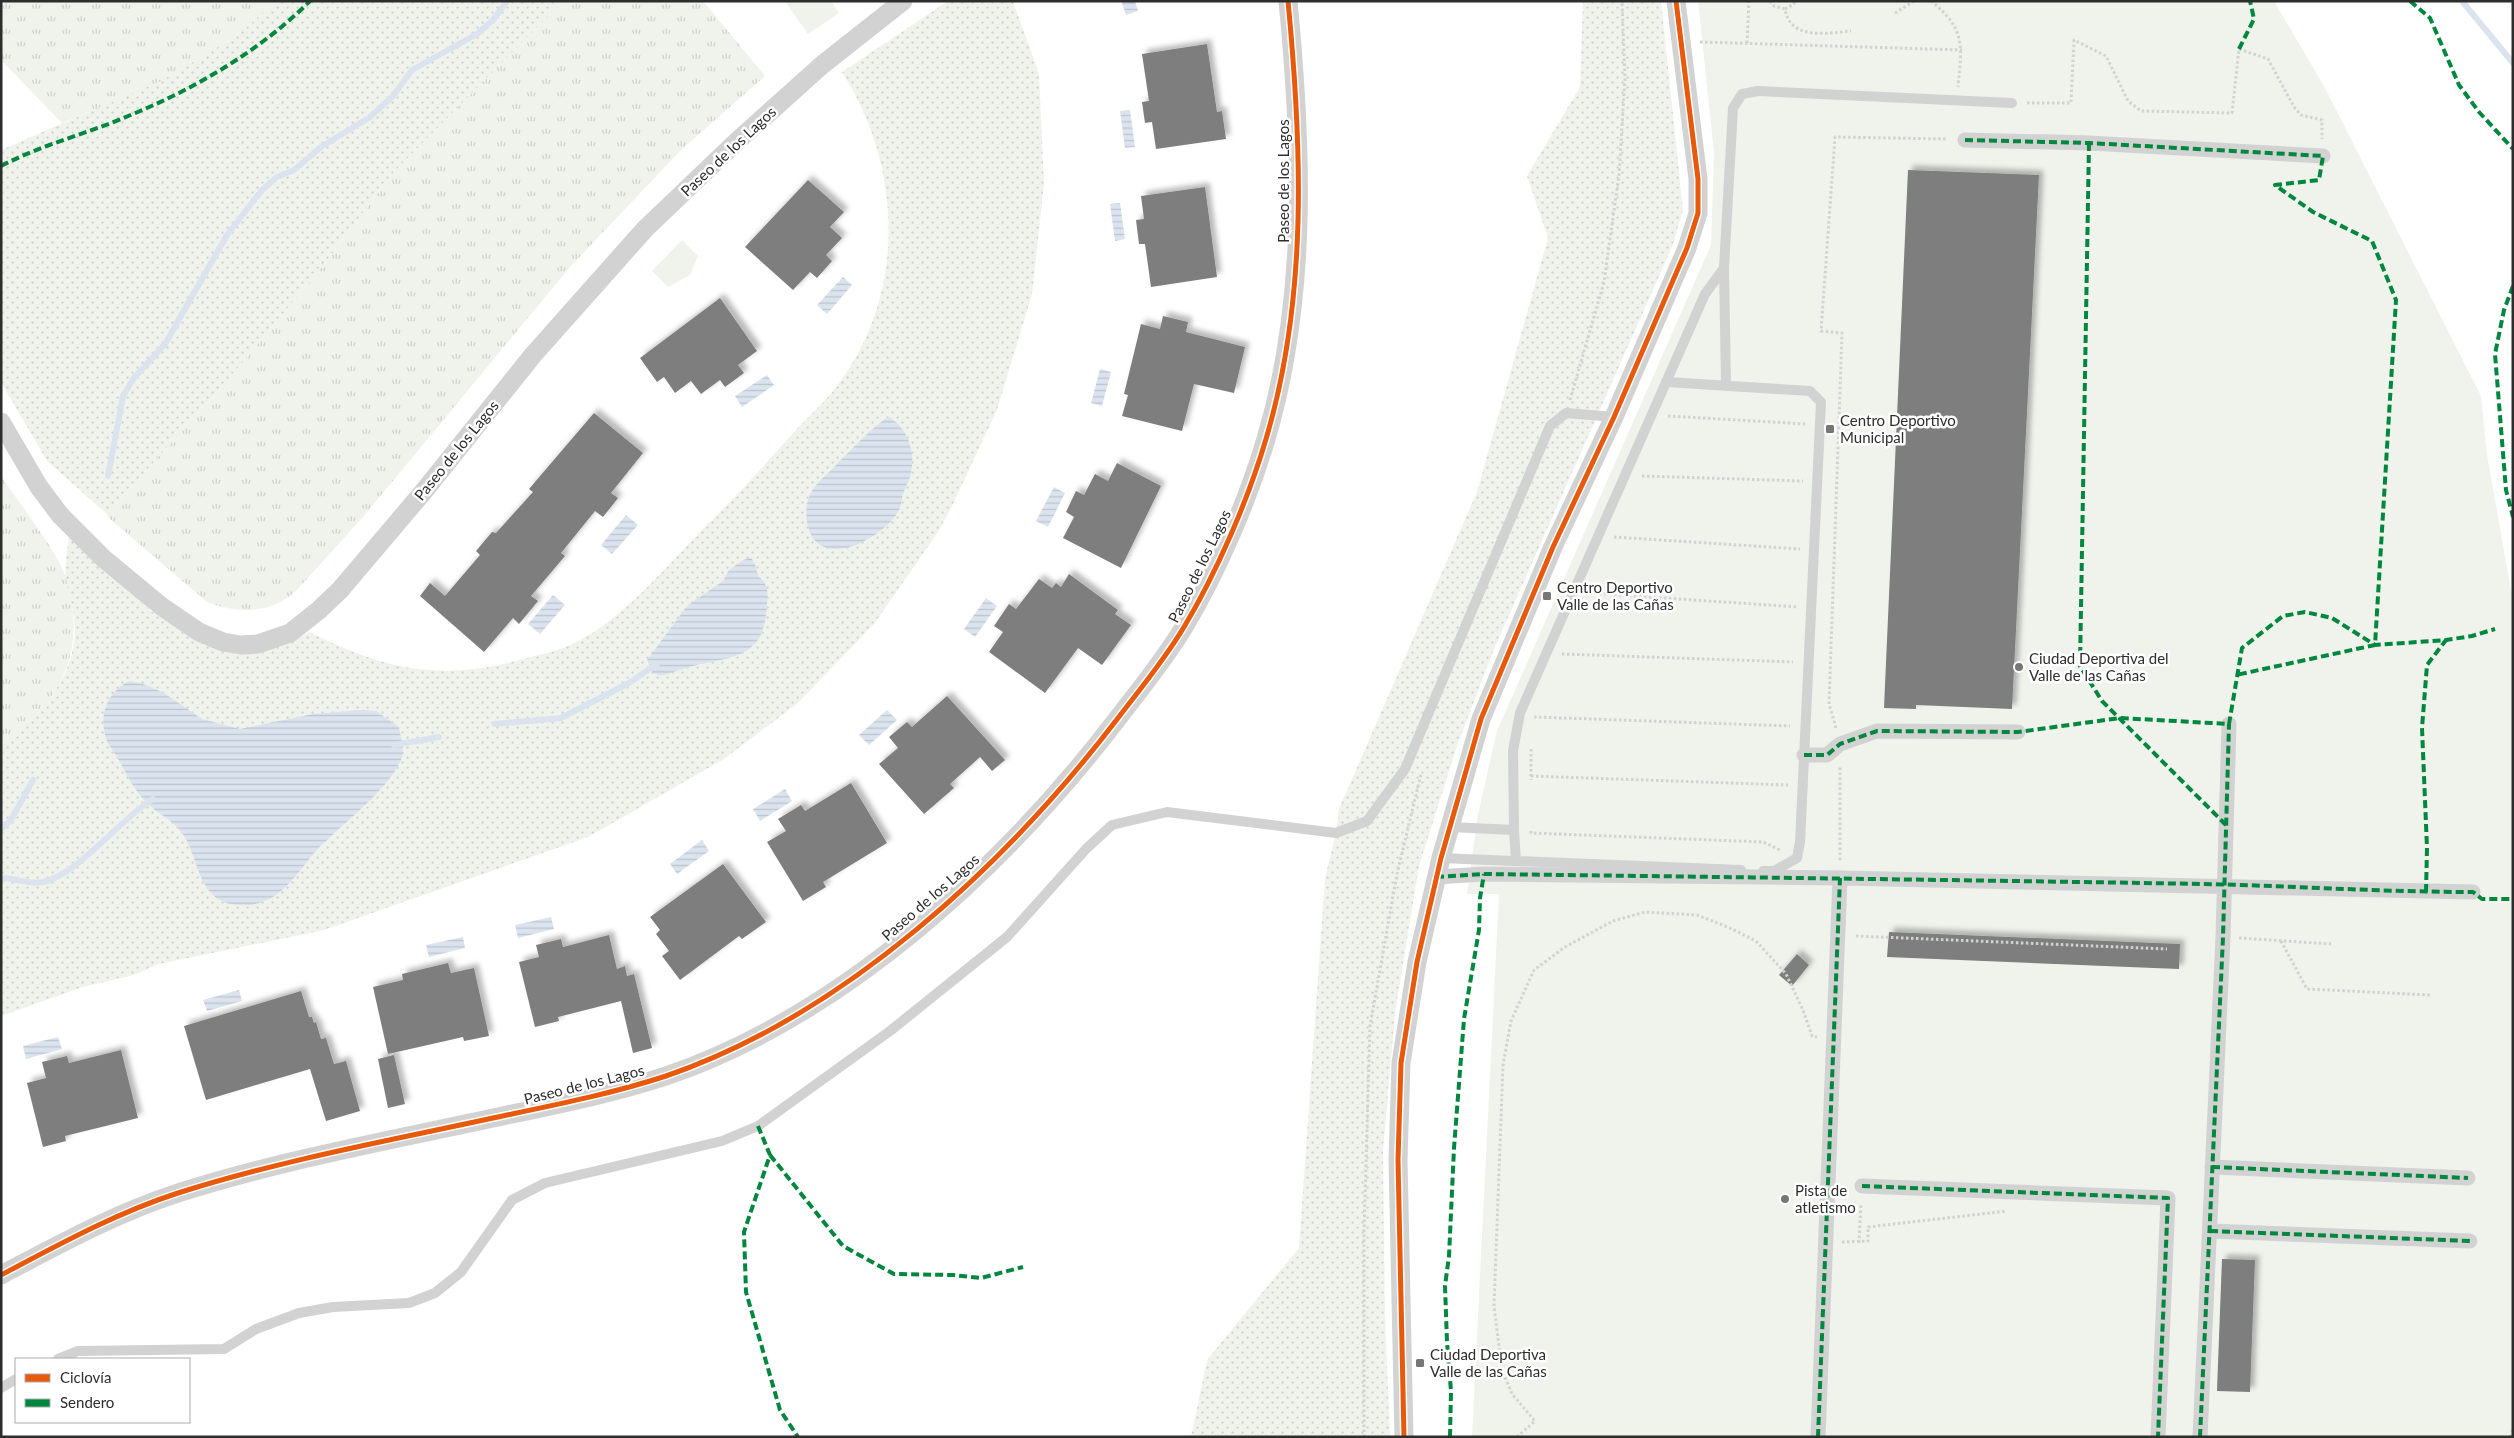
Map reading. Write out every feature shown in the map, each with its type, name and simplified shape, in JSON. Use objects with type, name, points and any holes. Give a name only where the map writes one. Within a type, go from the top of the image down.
[{"type":"street","name":"Paseo de los Lagos","points":[[1,422],[39,487],[60,515],[103,558],[161,606],[199,632],[223,642],[241,646],[258,644],[290,633],[340,590],[533,355],[645,229],[734,144],[822,65],[903,1]]},
{"type":"street","name":"Paseo de los Lagos","points":[[1,1275],[63,1242],[174,1194],[296,1160],[612,1092],[670,1074],[734,1049],[797,1015],[842,985],[908,936],[1029,825],[1077,771],[1148,679],[1183,628],[1206,585],[1242,506],[1266,439],[1282,375],[1291,324],[1297,222],[1295,76],[1288,1]]},
{"type":"street","points":[[1404,1437],[1399,1247],[1402,1063],[1417,962],[1441,858],[1481,719],[1553,548],[1614,417],[1687,248],[1698,213],[1698,179],[1676,1]]},
{"type":"street","points":[[1965,140],[2089,143],[2323,156]]},
{"type":"street","points":[[2200,1437],[2223,937],[2229,724]]},
{"type":"street","points":[[1804,755],[1827,755],[1840,744],[1877,730],[2018,732]]},
{"type":"street","points":[[1436,877],[1494,874],[1840,878],[2224,884],[2381,891],[2473,892]]},
{"type":"street","points":[[1818,1437],[1840,878]]},
{"type":"street","points":[[2212,1167],[2468,1178]]},
{"type":"street","points":[[1862,1186],[2168,1198],[2158,1437]]},
{"type":"street","points":[[2210,1231],[2470,1241]]},
{"type":"lane","points":[[1726,384],[1724,268],[1733,108],[1742,94],[1758,91],[2012,103]]},
{"type":"lane","points":[[1516,861],[1513,751],[1520,713],[1705,294],[1724,268]]},
{"type":"lane","points":[[1441,858],[1774,871],[1797,858],[1800,842],[1803,786],[1821,402],[1810,391],[1726,384],[1666,382]]},
{"type":"lane","points":[[60,1358],[78,1351],[224,1349],[256,1330],[300,1312],[333,1307],[409,1303],[435,1293],[461,1272],[512,1200],[545,1183],[722,1141],[758,1126],[890,1031],[1006,937],[1086,849],[1112,825],[1167,812],[1336,833],[1367,821],[1405,769],[1550,426],[1566,413],[1614,417]]},
{"type":"lane","points":[[1450,827],[1514,830]]},
{"type":"lane","points":[[1,1388],[15,1380]]},
{"type":"path","points":[[1574,384],[1604,282],[1619,175],[1625,79],[1622,1]]},
{"type":"path","points":[[1747,43],[1749,1]]},
{"type":"path","points":[[1770,1],[1774,6],[1785,8],[1794,4],[1794,1]]},
{"type":"path","points":[[1895,13],[1914,1]]},
{"type":"path","points":[[1931,1],[1956,25],[1962,50],[1956,100]]},
{"type":"path","points":[[1785,8],[1786,16],[1804,32],[1815,34],[1851,31]]},
{"type":"path","points":[[2012,103],[2071,103],[2074,40],[2106,56],[2128,101],[2141,111],[2232,113],[2239,49],[2268,60],[2294,108],[2302,115],[2322,120],[2323,156]]},
{"type":"path","points":[[1681,42],[1962,50]]},
{"type":"path","points":[[1840,878],[1840,744],[1829,704],[1842,333],[1820,331],[1835,137],[1965,140]]},
{"type":"path","points":[[1662,423],[1666,416],[1839,426]]},
{"type":"path","points":[[1642,468],[1639,476],[1837,482]]},
{"type":"path","points":[[1615,528],[1611,537],[1834,551]]},
{"type":"path","points":[[1590,585],[1586,593],[1832,609]]},
{"type":"path","points":[[1563,645],[1559,654],[1830,664]]},
{"type":"path","points":[[1534,708],[1530,717],[1806,726]]},
{"type":"path","points":[[1531,745],[1531,785]]},
{"type":"path","points":[[1531,776],[1803,786]]},
{"type":"path","points":[[1531,823],[1531,833],[1762,842],[1797,858]]},
{"type":"path","points":[[1517,1437],[1535,1421],[1512,1394],[1502,1370],[1494,1306],[1502,1065],[1511,1021],[1534,970],[1565,946],[1613,921],[1645,912],[1697,915],[1756,941],[1786,974],[1803,1010],[1812,1036],[1834,1039]]},
{"type":"path","points":[[1838,935],[2167,949]]},
{"type":"path","points":[[2223,937],[2330,944]]},
{"type":"path","points":[[2281,941],[2307,989],[2430,995]]},
{"type":"path","points":[[1859,1243],[1862,1186]]},
{"type":"path","points":[[1826,1242],[1859,1243],[1868,1241],[1868,1227],[2014,1211]]},
{"type":"path","points":[[2511,1437],[2513,1427]]},
{"type":"green space","points":[[1,1],[277,1],[236,36],[196,63],[152,86],[62,123],[1,60]]},
{"type":"green space","points":[[277,1],[563,1],[393,173],[318,272],[219,390],[107,514],[47,461],[1,382],[1,150],[161,81],[235,37]]},
{"type":"green space","points":[[563,1],[703,1],[765,76],[681,150],[570,267],[363,517],[296,591],[286,599],[275,604],[253,610],[230,609],[207,602],[109,518],[107,514],[219,390],[318,272],[393,173]]},
{"type":"green space","points":[[785,1],[831,1],[839,13],[808,34]]},
{"type":"green space","points":[[948,1],[1013,1],[1039,74],[1044,184],[1032,294],[997,410],[952,506],[938,532],[874,624],[798,703],[724,759],[588,837],[324,930],[159,964],[134,975],[83,987],[1,1016],[1,745],[28,723],[52,696],[68,665],[73,649],[75,631],[66,573],[69,536],[151,611],[189,634],[267,650],[285,645],[310,632],[337,645],[388,663],[440,671],[466,670],[494,666],[552,651],[570,645],[589,635],[608,622],[642,592],[741,490],[830,394],[840,382],[862,346],[877,308],[886,268],[889,228],[885,187],[876,147],[862,109],[842,72]]},
{"type":"green space","points":[[1583,1],[1661,1],[1683,210],[1672,247],[1494,649],[1457,746],[1419,866],[1395,1013],[1383,1150],[1385,1318],[1390,1437],[1191,1437],[1207,1360],[1299,1248],[1325,878],[1336,833],[1339,809],[1477,492],[1548,238],[1527,176],[1580,87]]},
{"type":"green space","name":"Ciudad Deportiva del Valle de las Cañas","points":[[1698,1],[2274,1],[2325,88],[2481,396],[2487,455],[2513,602],[2513,1437],[1472,1437],[1499,894],[1467,894],[1478,814],[1497,731],[1711,245],[1714,152]]},
{"type":"green space","points":[[682,240],[698,256],[690,275],[668,287],[652,271]]},
{"type":"green space","points":[[1,476],[60,563],[69,588],[74,633],[71,653],[57,688],[32,719],[1,745]]},
{"type":"shaded area","points":[[1121,1],[1135,1],[1138,11],[1126,15]]},
{"type":"shaded area","points":[[1130,110],[1135,147],[1125,148],[1120,111]]},
{"type":"shaded area","points":[[1120,203],[1125,239],[1115,241],[1110,204]]},
{"type":"shaded area","points":[[843,277],[852,285],[827,314],[817,305]]},
{"type":"shaded area","points":[[1100,369],[1111,372],[1102,406],[1091,403]]},
{"type":"shaded area","points":[[767,375],[774,385],[742,407],[735,396]]},
{"type":"shaded area","points":[[889,417],[901,427],[909,441],[912,457],[910,476],[899,510],[887,525],[862,542],[834,549],[822,546],[813,537],[807,522],[806,508],[809,496],[815,486],[867,434]]},
{"type":"shaded area","points":[[1054,487],[1065,493],[1048,527],[1036,521]]},
{"type":"shaded area","points":[[626,515],[638,525],[612,554],[601,545]]},
{"type":"shaded area","points":[[751,558],[768,593],[765,619],[757,642],[749,649],[729,658],[696,665],[661,676],[653,673],[647,660],[687,606],[723,581],[729,570],[743,560]]},
{"type":"shaded area","points":[[553,595],[565,605],[540,634],[528,624]]},
{"type":"shaded area","points":[[986,598],[997,606],[975,637],[964,629]]},
{"type":"shaded area","points":[[130,681],[146,685],[164,693],[202,719],[240,729],[313,714],[361,710],[376,711],[399,727],[403,754],[398,766],[384,786],[318,849],[295,877],[279,892],[260,903],[249,905],[231,904],[217,898],[208,889],[186,839],[174,824],[150,806],[142,797],[132,784],[107,741],[103,723],[106,706],[115,692]]},
{"type":"shaded area","points":[[887,710],[897,720],[869,745],[859,735]]},
{"type":"shaded area","points":[[785,789],[792,801],[760,821],[753,809]]},
{"type":"shaded area","points":[[702,840],[709,851],[677,874],[670,864]]},
{"type":"shaded area","points":[[551,917],[554,929],[518,938],[515,925]]},
{"type":"shaded area","points":[[463,937],[465,948],[429,957],[426,945]]},
{"type":"shaded area","points":[[239,990],[242,1001],[207,1011],[203,1000]]},
{"type":"shaded area","points":[[58,1037],[62,1049],[26,1059],[23,1046]]},
{"type":"building","points":[[1207,44],[1217,112],[1222,111],[1226,139],[1156,149],[1152,122],[1145,123],[1142,102],[1149,101],[1142,54]]},
{"type":"building","points":[[1908,170],[2039,175],[2012,709],[1916,705],[1916,709],[1884,708]]},
{"type":"building","points":[[808,180],[844,212],[830,227],[842,238],[826,255],[832,261],[817,278],[810,272],[793,290],[745,247]]},
{"type":"building","points":[[1205,187],[1217,277],[1151,287],[1145,244],[1139,244],[1136,220],[1144,219],[1141,196]]},
{"type":"building","points":[[720,298],[757,351],[738,365],[744,373],[725,387],[720,380],[701,394],[691,381],[675,393],[664,377],[657,382],[640,358]]},
{"type":"building","points":[[1163,316],[1188,322],[1186,332],[1245,347],[1234,393],[1194,384],[1182,431],[1122,416],[1128,395],[1124,394],[1141,324],[1160,329]]},
{"type":"building","points":[[594,413],[643,453],[611,493],[618,498],[603,517],[595,511],[561,553],[565,556],[531,596],[538,601],[519,624],[513,618],[484,652],[420,596],[430,583],[445,596],[480,555],[476,551],[492,532],[496,533],[533,492],[529,489]]},
{"type":"building","points":[[1117,463],[1161,486],[1121,568],[1063,538],[1074,517],[1066,512],[1076,491],[1084,495],[1095,474],[1108,481]]},
{"type":"building","points":[[1069,574],[1118,610],[1115,614],[1131,625],[1102,665],[1078,648],[1045,693],[989,652],[1003,632],[994,626],[1009,604],[1016,609],[1039,579],[1052,588],[1056,583],[1061,587]]},
{"type":"building","points":[[947,696],[1005,760],[992,771],[980,757],[950,784],[954,788],[924,814],[879,764],[898,748],[889,737],[907,722],[912,727]]},
{"type":"building","points":[[851,783],[887,843],[823,882],[826,887],[803,901],[767,842],[786,831],[778,819],[801,805],[805,811]]},
{"type":"building","points":[[723,864],[766,922],[742,939],[739,936],[680,980],[662,956],[669,951],[656,934],[660,930],[650,917]]},
{"type":"building","points":[[1889,932],[2180,944],[2179,969],[1887,957]]},
{"type":"building","points":[[609,935],[617,969],[625,966],[627,976],[634,974],[652,1048],[633,1053],[621,1001],[558,1017],[559,1021],[535,1027],[519,962],[539,957],[536,945],[561,939],[563,947]]},
{"type":"building","points":[[1797,954],[1809,965],[1792,986],[1779,975]]},
{"type":"building","points":[[448,963],[451,973],[474,968],[489,1036],[464,1041],[463,1037],[388,1054],[373,987],[403,980],[402,974]]},
{"type":"building","points":[[301,991],[309,1017],[312,1017],[314,1023],[316,1022],[321,1039],[326,1038],[334,1064],[346,1061],[360,1111],[326,1121],[310,1069],[206,1100],[184,1026]]},
{"type":"building","points":[[121,1050],[138,1118],[65,1136],[66,1141],[43,1147],[27,1083],[46,1078],[42,1062],[67,1056],[69,1063]]},
{"type":"building","points":[[394,1055],[405,1104],[388,1108],[378,1059]]},
{"type":"building","points":[[2222,1259],[2255,1260],[2250,1392],[2217,1391]]},
{"type":"waterway","points":[[108,476],[123,396],[134,378],[165,344],[227,235],[262,190],[277,177],[294,170],[321,147],[370,117],[393,96],[412,70],[477,34],[493,20],[507,1]]},
{"type":"waterway","points":[[2462,1],[2513,63]]},
{"type":"waterway","points":[[495,724],[561,718],[629,683],[657,664]]},
{"type":"waterway","points":[[394,745],[439,737]]},
{"type":"waterway","points":[[1,829],[11,820],[33,780]]},
{"type":"waterway","points":[[1,878],[38,883],[57,877],[85,857],[127,819],[153,799]]},
{"type":"marked path","points":[[1,166],[33,151],[117,121],[157,104],[204,80],[271,36],[310,1]]},
{"type":"marked path","points":[[2239,49],[2254,19],[2250,1]]},
{"type":"marked path","points":[[2410,1],[2430,18],[2459,85],[2479,112],[2513,149]]},
{"type":"marked path","points":[[1965,140],[2089,143],[2323,156],[2319,180],[2275,185],[2313,212],[2372,241],[2396,300],[2375,645],[2236,675]]},
{"type":"marked path","points":[[2089,143],[2080,666],[2102,701],[2226,825]]},
{"type":"marked path","points":[[2513,286],[2504,310],[2495,354],[2506,490],[2513,517]]},
{"type":"marked path","points":[[1804,755],[1827,755],[1840,744],[1877,731],[2018,732],[2120,718],[2229,724],[2242,648],[2283,616],[2305,612],[2332,618],[2375,645],[2446,640],[2472,636],[2495,629]]},
{"type":"marked path","points":[[2426,892],[2427,848],[2422,728],[2427,665],[2446,640]]},
{"type":"marked path","points":[[2200,1437],[2223,937],[2229,724]]},
{"type":"marked path","points":[[1436,877],[1484,874],[2205,884],[2473,892],[2482,899],[2513,899]]},
{"type":"marked path","points":[[1450,1437],[1451,1391],[1445,1286],[1449,1256],[1454,1148],[1464,1019],[1479,930],[1480,898],[1484,874]]},
{"type":"marked path","points":[[1818,1437],[1840,878]]},
{"type":"marked path","points":[[758,1126],[770,1155],[744,1232],[746,1292],[780,1410],[798,1437]]},
{"type":"marked path","points":[[770,1155],[843,1246],[894,1274],[953,1275],[981,1278],[1023,1267]]},
{"type":"marked path","points":[[2212,1167],[2468,1178]]},
{"type":"marked path","points":[[1862,1186],[2168,1198],[2158,1437]]},
{"type":"marked path","points":[[2210,1231],[2470,1241]]},
{"type":"cycle path","points":[[1,1275],[88,1230],[132,1210],[178,1193],[259,1170],[341,1150],[627,1088],[666,1076],[732,1049],[796,1015],[857,975],[916,930],[972,880],[1025,828],[1118,718],[1177,639],[1220,559],[1241,511],[1259,462],[1280,386],[1295,277],[1298,222],[1298,166],[1293,56],[1288,1]]},
{"type":"cycle path","points":[[1404,1437],[1398,1160],[1401,1063],[1417,962],[1441,858],[1481,719],[1553,547],[1614,417],[1687,248],[1698,213],[1698,179],[1676,1]]},
{"type":"place","name":"Centro Deportivo Municipal","points":[[1830,429]]},
{"type":"place","name":"Centro Deportivo Valle de las Cañas","points":[[1547,596]]},
{"type":"place","name":"Ciudad Deportiva del Valle de las Cañas","points":[[2019,667]]},
{"type":"place","name":"Pista de atletismo","points":[[1785,1199]]},
{"type":"place","name":"Ciudad Deportiva Valle de las Cañas","points":[[1420,1363]]}]
